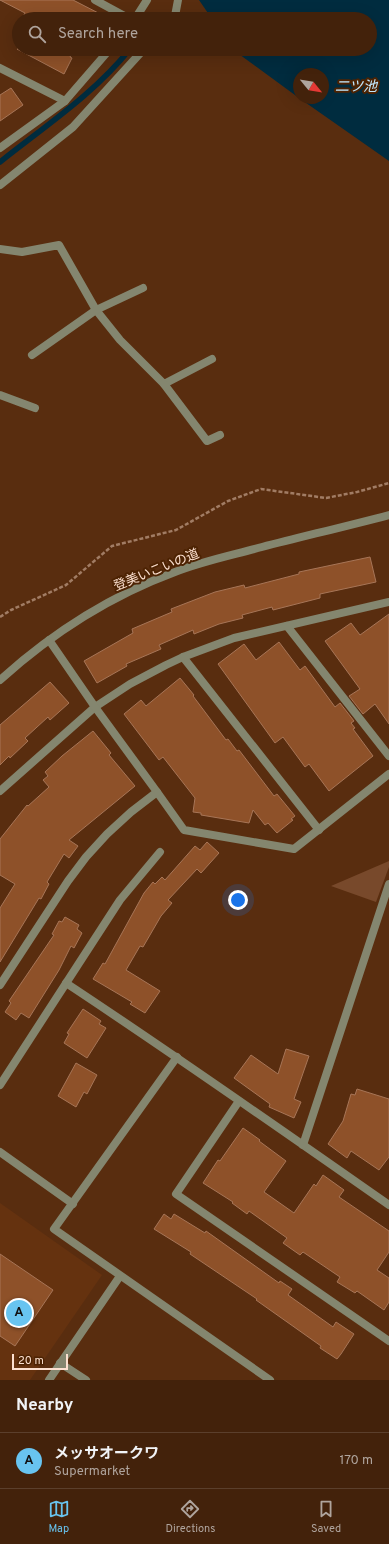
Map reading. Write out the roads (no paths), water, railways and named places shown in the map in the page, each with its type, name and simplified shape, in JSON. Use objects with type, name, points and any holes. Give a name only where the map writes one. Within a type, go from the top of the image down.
[{"type":"street","points":[[95,0],[117,12]]},
{"type":"street","points":[[139,12],[147,0]]},
{"type":"street","points":[[176,12],[178,0]]},
{"type":"street","points":[[0,148],[65,101],[104,56]]},
{"type":"street","points":[[0,185],[73,127],[138,56]]},
{"type":"street","points":[[0,68],[65,101]]},
{"type":"street","points":[[0,249],[22,252],[59,244],[96,310],[120,340],[164,384],[207,441],[220,435]]},
{"type":"street","points":[[32,354],[96,310],[142,288]]},
{"type":"street","points":[[164,384],[212,359]]},
{"type":"street","points":[[0,395],[35,408]]},
{"type":"street","name":"登美いこいの道","points":[[0,680],[49,640],[101,606],[174,572],[200,563],[389,515]]},
{"type":"street","points":[[0,791],[95,707],[149,673],[183,657],[234,638],[389,602]]},
{"type":"street","points":[[287,626],[389,756]]},
{"type":"street","points":[[49,640],[95,707],[184,830],[294,849],[389,774]]},
{"type":"street","points":[[183,657],[319,830]]},
{"type":"street","points":[[0,986],[68,880],[86,857],[107,834],[156,792]]},
{"type":"street","points":[[0,1085],[120,900],[160,852]]},
{"type":"street","points":[[303,1145],[389,884]]},
{"type":"street","points":[[66,983],[177,1057],[389,1205]]},
{"type":"street","points":[[177,1057],[54,1229],[270,1380]]},
{"type":"street","points":[[239,1101],[176,1194],[389,1341]]},
{"type":"street","points":[[0,1152],[73,1204]]},
{"type":"street","points":[[49,1380],[120,1276]]},
{"type":"street","points":[[60,1363],[86,1380]]},
{"type":"water","name":"二ツ池","points":[[199,0],[389,0],[389,161],[308,104],[329,104],[329,68],[293,68],[293,94],[242,56],[377,56],[377,12],[207,12]]},
{"type":"waterway","points":[[0,162],[85,95],[101,81],[124,56]]},
{"type":"place","name":"メッサオークワ","points":[[19,1313]]}]
